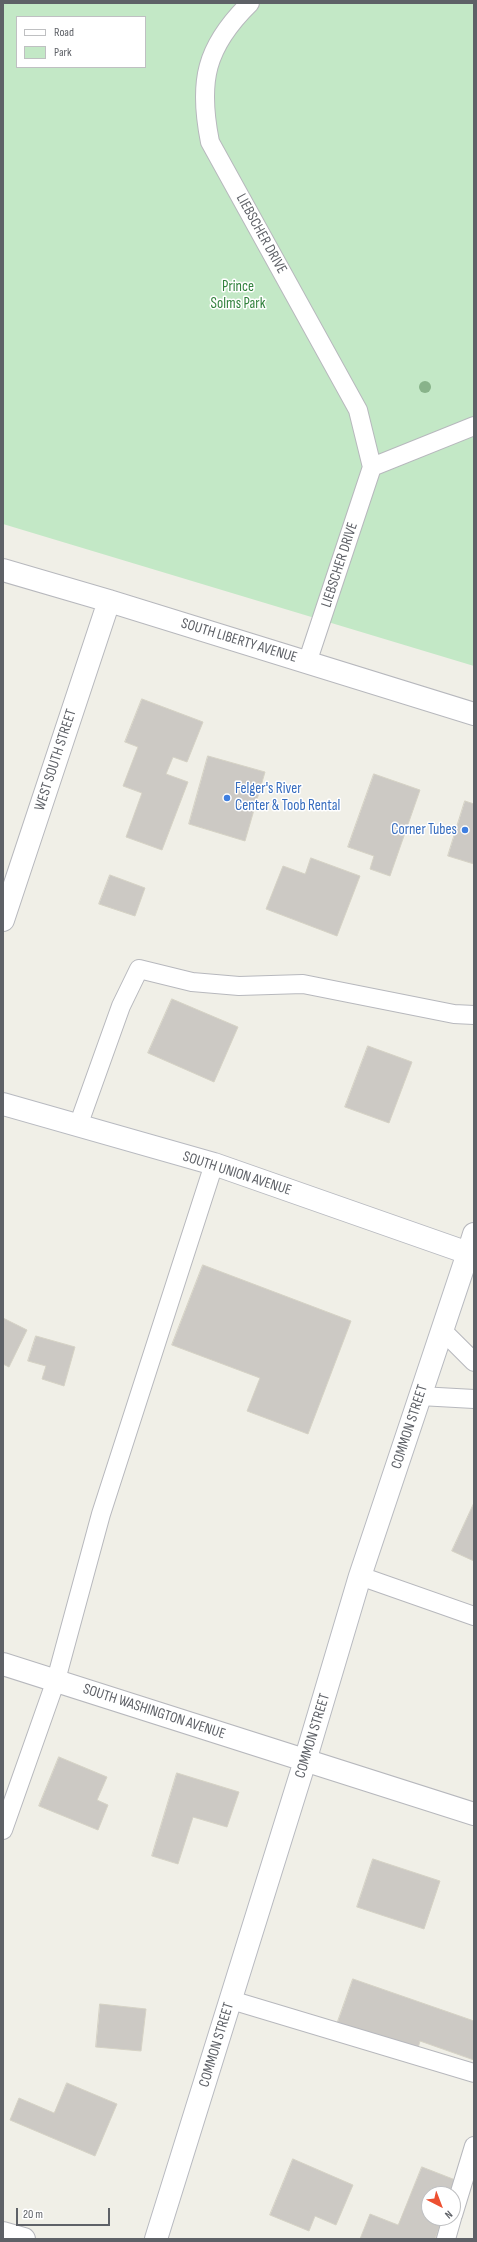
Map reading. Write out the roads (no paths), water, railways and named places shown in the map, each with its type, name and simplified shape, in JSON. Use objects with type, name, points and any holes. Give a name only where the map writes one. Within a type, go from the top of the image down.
[{"type":"main road","name":"SOUTH LIBERTY AVENUE","points":[[3,570],[109,601],[474,714]]},
{"type":"main road","name":"WEST SOUTH STREET","points":[[3,920],[109,601]]},
{"type":"main road","name":"SOUTH UNION AVENUE","points":[[3,1104],[214,1164],[472,1248]]},
{"type":"main road","name":"COMMON STREET","points":[[156,2239],[305,1761],[360,1576],[442,1330],[472,1248]]},
{"type":"main road","name":"SOUTH WASHINGTON AVENUE","points":[[3,1664],[474,1814]]},
{"type":"main road","points":[[3,2233],[24,2239]]},
{"type":"lane","name":"LIEBSCHER DRIVE","points":[[250,3],[234,19],[217,45],[210,64],[204,90],[204,114],[210,142],[358,410],[372,467],[307,663]]},
{"type":"lane","points":[[372,467],[474,426]]},
{"type":"lane","points":[[78,1126],[121,1006],[139,969],[192,982],[239,986],[303,984],[454,1014],[474,1015]]},
{"type":"lane","points":[[3,1830],[11,1783],[56,1680],[101,1514],[214,1164]]},
{"type":"lane","points":[[442,1330],[474,1362]]},
{"type":"lane","points":[[420,1396],[474,1399]]},
{"type":"lane","points":[[360,1576],[474,1616]]},
{"type":"lane","points":[[231,2000],[474,2072]]},
{"type":"lane","points":[[461,2189],[474,2146]]},
{"type":"lane","points":[[446,2239],[450,2226]]},
{"type":"place","name":"Felger's River Center & Toob Rental","points":[[227,798]]},
{"type":"place","name":"Corner Tubes","points":[[465,830]]},
{"type":"park label","name":"Prince Solms Park","points":[[238,296]]}]
